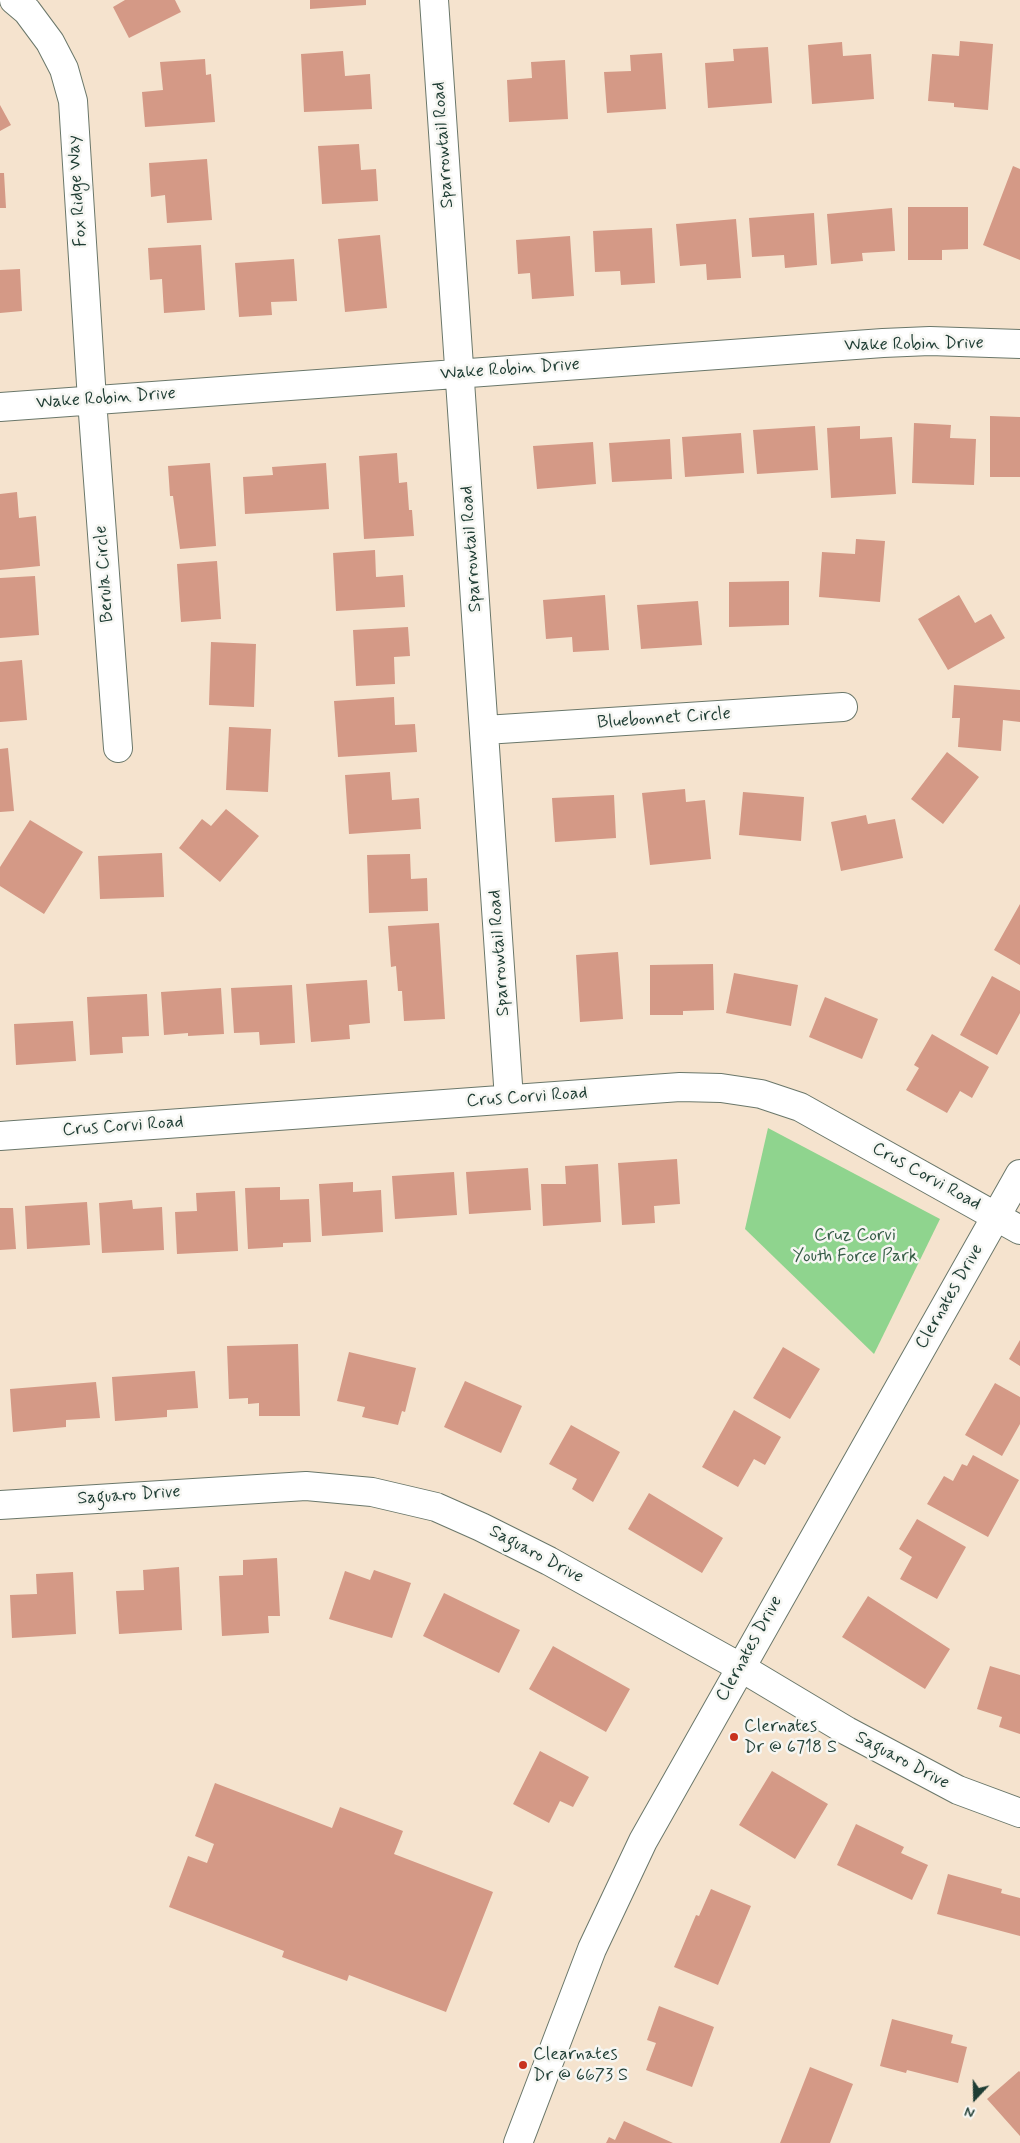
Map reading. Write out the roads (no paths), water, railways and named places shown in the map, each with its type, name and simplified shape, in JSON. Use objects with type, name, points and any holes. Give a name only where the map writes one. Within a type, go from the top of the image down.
[{"type":"street","name":"Fox Ridge Way","points":[[14,0],[27,11],[50,42],[64,69],[73,101],[92,400]]},
{"type":"street","name":"Sparrowtail Road","points":[[434,0],[458,374],[485,730],[509,1099]]},
{"type":"street","name":"Wake Robin Drive","points":[[0,407],[883,343],[1020,344]]},
{"type":"street","name":"Berula Circle","points":[[92,400],[118,748]]},
{"type":"street","name":"Bluebonnet Circle","points":[[485,730],[842,707]]},
{"type":"street","name":"Crus Corvi Road","points":[[0,1136],[680,1087],[721,1088],[761,1094],[800,1107],[1020,1230]]},
{"type":"street","name":"Clernates Drive","points":[[518,2143],[592,1949],[643,1841],[1020,1174]]},
{"type":"street","name":"Saguaro Drive","points":[[0,1504],[306,1486],[372,1492],[436,1508],[481,1527],[549,1562],[740,1667],[847,1731],[949,1786],[1005,1809],[1020,1813]]},
{"type":"place","name":"Clernates Dr @ 6718 S","points":[[734,1737]]},
{"type":"place","name":"Clearnates Dr @ 6673 S","points":[[523,2065]]},
{"type":"park label","name":"Cruz Corvi Youth Force Park","points":[[855,1246]]}]
